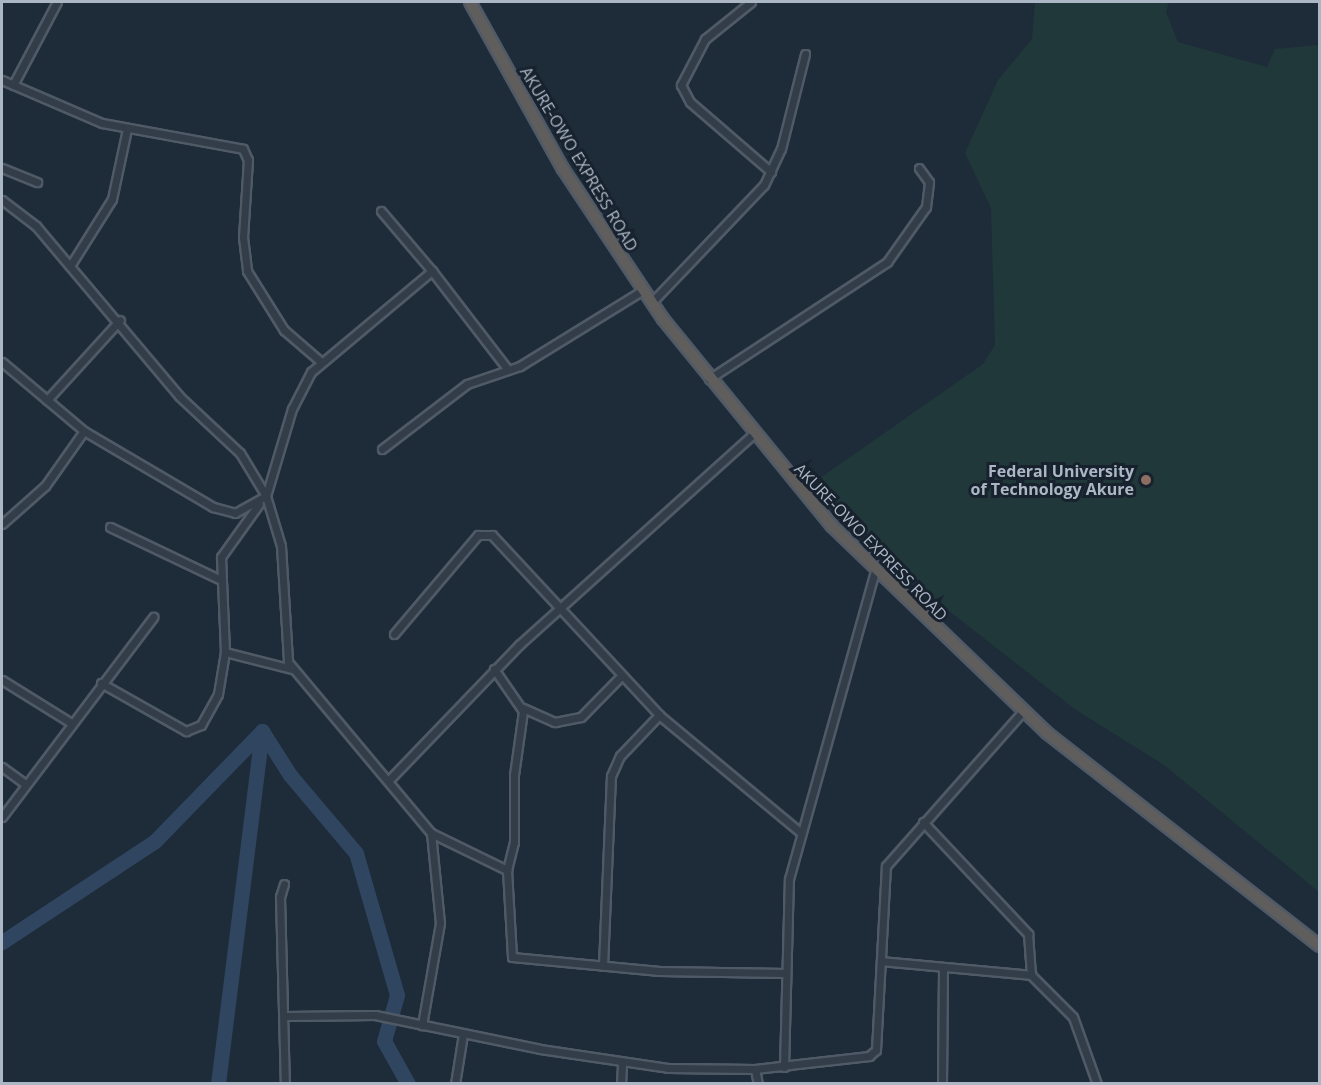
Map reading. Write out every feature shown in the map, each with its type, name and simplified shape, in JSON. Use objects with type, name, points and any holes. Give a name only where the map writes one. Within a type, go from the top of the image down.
[{"type":"highway","name":"AKURE-OWO EXPRESS ROAD","points":[[470,2],[563,169],[643,290],[753,434],[875,571],[1023,711],[1320,946]]},
{"type":"street","points":[[14,85],[57,2]]},
{"type":"street","points":[[751,2],[705,39],[681,85],[690,102],[771,172]]},
{"type":"street","points":[[652,302],[754,199],[771,172],[805,54]]},
{"type":"street","points":[[2,80],[70,111],[127,129],[243,149],[248,160],[243,237],[248,271],[284,330],[320,361]]},
{"type":"street","points":[[70,266],[112,199],[127,129]]},
{"type":"street","points":[[2,168],[37,182]]},
{"type":"street","points":[[709,379],[887,261],[926,207],[929,182],[919,168]]},
{"type":"street","points":[[2,200],[36,226],[120,320],[178,396],[240,453],[266,496],[281,546],[284,639],[292,669],[390,779],[431,833],[507,870]]},
{"type":"street","points":[[381,211],[432,271],[506,367]]},
{"type":"street","points":[[101,683],[190,733],[201,725],[218,694],[225,652],[219,579],[225,550],[266,496],[292,409],[320,361],[432,271]]},
{"type":"street","points":[[382,449],[459,389],[506,367],[520,366],[643,290]]},
{"type":"street","points":[[46,400],[120,320]]},
{"type":"street","points":[[2,364],[84,431],[223,511],[245,511],[259,503]]},
{"type":"street","points":[[2,524],[45,486],[84,431]]},
{"type":"street","points":[[390,779],[494,669],[753,434]]},
{"type":"street","points":[[110,527],[219,579]]},
{"type":"street","points":[[394,634],[484,533],[499,540],[558,611],[658,715],[800,832]]},
{"type":"street","points":[[784,1067],[789,879],[800,832],[875,571]]},
{"type":"street","points":[[2,817],[101,683],[153,618]]},
{"type":"street","points":[[225,652],[292,669]]},
{"type":"street","points":[[494,669],[523,708],[555,722],[581,717],[621,676]]},
{"type":"street","points":[[2,680],[71,723]]},
{"type":"street","points":[[523,708],[514,775],[514,842],[507,870],[512,957],[603,966],[785,973]]},
{"type":"street","points":[[286,1016],[375,1015],[622,1064],[755,1069],[874,1054],[886,866],[922,822],[1023,711]]},
{"type":"street","points":[[603,966],[612,776],[620,756],[658,715]]},
{"type":"street","points":[[2,767],[25,784]]},
{"type":"street","points":[[922,822],[1028,934],[1031,975]]},
{"type":"street","points":[[422,1026],[440,923],[431,833]]},
{"type":"street","points":[[284,884],[280,897],[286,1016],[285,1083]]},
{"type":"street","points":[[881,961],[1031,975],[1073,1017],[1097,1083]]},
{"type":"street","points":[[942,1083],[943,967]]},
{"type":"street","points":[[455,1083],[463,1034]]},
{"type":"street","points":[[621,1083],[622,1064]]},
{"type":"street","points":[[755,1069],[758,1083]]},
{"type":"green space","name":"Federal University of Technology Akure","points":[[1035,2],[1169,2],[1166,12],[1178,42],[1267,67],[1275,49],[1319,45],[1319,892],[1164,765],[1076,710],[945,608],[813,483],[983,364],[995,345],[991,208],[965,153],[998,80],[1032,39]]},
{"type":"waterway","points":[[2,942],[155,841],[262,731],[290,775],[356,853],[397,995],[384,1041],[408,1084]]},
{"type":"waterway","points":[[218,1084],[262,731]]},
{"type":"place","name":"Federal University of Technology Akure","points":[[1146,480]]}]
